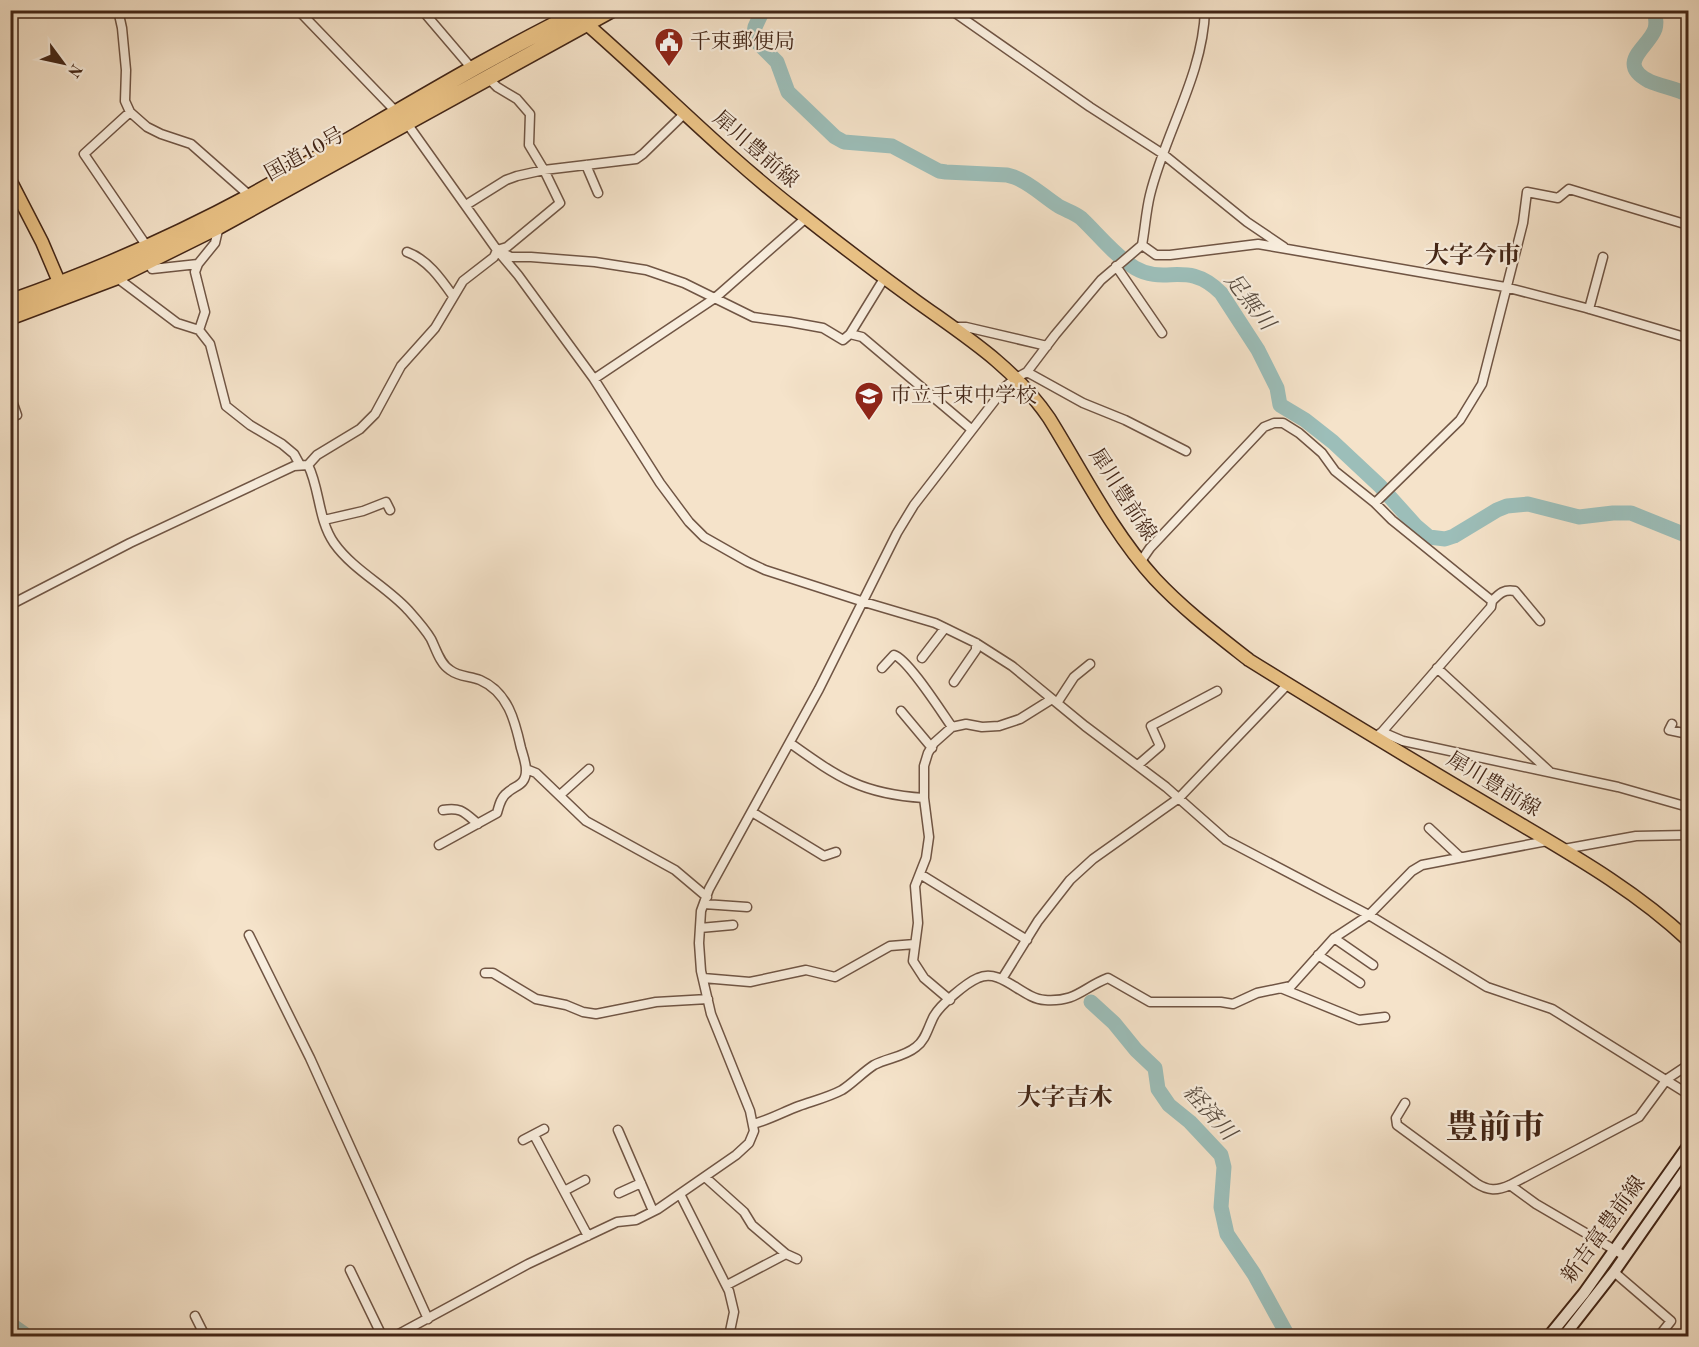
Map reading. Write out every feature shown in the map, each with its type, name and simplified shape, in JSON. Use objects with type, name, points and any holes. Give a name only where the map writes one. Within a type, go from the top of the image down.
[{"type":"highway","name":"国道10号","points":[[10,316],[63,290],[219,226],[401,117],[472,70],[579,15],[611,10]]},
{"type":"highway","name":"国道10号","points":[[10,302],[116,277],[148,255],[250,196],[401,117],[490,76],[579,15]]},
{"type":"main road","name":"犀川豊前線","points":[[579,15],[684,114],[762,183],[885,277],[1022,375],[1114,523],[1141,561],[1154,578],[1207,627],[1249,660],[1378,734],[1547,841],[1564,849],[1656,911],[1689,940]]},
{"type":"main road","points":[[10,180],[42,242],[63,290]]},
{"type":"main road","name":"新吉富豊前線","points":[[1549,1336],[1614,1251],[1689,1146]]},
{"type":"main road","name":"新吉富豊前線","points":[[1564,1336],[1614,1272],[1689,1166]]},
{"type":"street","points":[[118,10],[126,70],[125,101],[130,112],[147,127],[191,144],[250,196]]},
{"type":"street","points":[[298,10],[401,117],[594,379],[660,483],[697,531],[727,551],[765,570],[935,623],[976,643],[1012,666],[1138,765],[1226,840],[1369,915],[1487,987],[1552,1009],[1689,1094]]},
{"type":"street","points":[[422,10],[472,70],[490,76],[497,87],[517,99],[530,114],[529,145],[560,203],[507,247],[497,250]]},
{"type":"street","points":[[951,10],[1090,107],[1163,154],[1247,222],[1287,249]]},
{"type":"street","points":[[395,1336],[518,1269],[617,1222],[636,1220],[653,1211],[705,1177],[749,1143],[754,1131],[750,1111],[711,1014],[703,978],[699,943],[705,900],[864,602],[897,533],[914,505],[1006,386],[1022,375],[1101,280],[1142,245],[1149,196],[1198,58],[1204,34],[1205,10]]},
{"type":"street","points":[[130,112],[84,154],[148,255],[153,269],[198,264]]},
{"type":"street","points":[[466,205],[506,180],[544,170],[636,159],[684,114]]},
{"type":"street","points":[[586,165],[598,193]]},
{"type":"street","points":[[1375,503],[1460,420],[1482,384],[1523,223],[1527,192],[1558,198],[1569,189],[1662,219],[1689,225]]},
{"type":"street","points":[[594,379],[715,298],[806,218]]},
{"type":"street","points":[[199,330],[205,312],[195,272],[198,264],[215,243],[219,226]]},
{"type":"street","points":[[1142,245],[1156,255],[1170,255],[1258,244],[1505,287],[1689,339]]},
{"type":"street","points":[[10,606],[140,538],[294,466],[304,465],[360,429],[375,414],[401,366],[435,328],[463,281],[494,257],[497,250]]},
{"type":"street","points":[[497,250],[510,257],[531,256],[595,262],[646,270],[684,283],[753,317],[823,328],[843,340],[850,334],[885,277]]},
{"type":"street","points":[[407,252],[415,255],[438,274],[453,296]]},
{"type":"street","points":[[1589,309],[1603,257]]},
{"type":"street","points":[[1116,266],[1161,333]]},
{"type":"street","points":[[116,277],[177,323],[199,330],[210,344],[226,406],[250,425],[282,444],[294,454],[314,478],[324,520],[332,541],[343,554],[409,611],[430,637],[448,670],[461,676],[480,680],[494,688],[506,701],[513,715],[526,769],[522,782],[517,788],[507,792],[497,813],[439,844]]},
{"type":"street","points":[[954,327],[966,327],[1047,346]]},
{"type":"street","points":[[850,334],[862,337],[971,429]]},
{"type":"street","points":[[1022,375],[1125,420],[1186,451]]},
{"type":"street","points":[[10,395],[17,415]]},
{"type":"street","points":[[1141,561],[1150,548],[1260,431],[1274,423],[1287,424],[1322,453],[1335,471],[1492,601]]},
{"type":"street","points":[[324,520],[363,511],[386,502],[390,510]]},
{"type":"street","points":[[1540,621],[1515,591],[1500,592],[1492,601],[1491,607],[1378,734],[1618,787],[1689,807]]},
{"type":"street","points":[[922,658],[945,628]]},
{"type":"street","points":[[954,682],[976,651],[976,643]]},
{"type":"street","points":[[882,668],[894,656],[899,657],[915,674],[952,727]]},
{"type":"street","points":[[950,1000],[917,968],[913,961],[918,923],[915,886],[926,858],[929,837],[924,798],[924,766],[934,743],[952,727],[966,724],[982,727],[999,726],[1020,719],[1055,701],[1074,677],[1090,664]]},
{"type":"street","points":[[1437,668],[1551,772]]},
{"type":"street","points":[[1002,979],[1070,880],[1093,859],[1179,798],[1288,684]]},
{"type":"street","points":[[1138,765],[1161,746],[1151,726],[1217,691]]},
{"type":"street","points":[[901,711],[932,748]]},
{"type":"street","points":[[1672,724],[1670,730],[1689,734]]},
{"type":"street","points":[[790,743],[831,772],[858,786],[886,794],[924,798]]},
{"type":"street","points":[[526,769],[536,773],[586,821],[675,870],[705,900],[747,907]]},
{"type":"street","points":[[560,795],[589,769]]},
{"type":"street","points":[[443,810],[460,809],[478,824]]},
{"type":"street","points":[[752,812],[825,856],[836,852]]},
{"type":"street","points":[[1430,828],[1460,856]]},
{"type":"street","points":[[1564,849],[1636,836],[1689,835]]},
{"type":"street","points":[[753,1124],[841,1090],[876,1064],[899,1057],[917,1047],[925,1036],[935,1013],[980,976],[998,977],[1028,995],[1042,1000],[1061,1000],[1079,994],[1098,981],[1108,978],[1150,1002],[1233,1004],[1257,993],[1291,986],[1334,938],[1369,915],[1412,871],[1422,865],[1547,841]]},
{"type":"street","points":[[920,874],[1027,940]]},
{"type":"street","points":[[700,928],[733,925]]},
{"type":"street","points":[[249,935],[310,1058],[428,1319]]},
{"type":"street","points":[[1334,938],[1373,964]]},
{"type":"street","points":[[703,978],[750,982],[806,970],[835,977],[890,946],[915,944]]},
{"type":"street","points":[[1318,955],[1360,983]]},
{"type":"street","points":[[485,973],[493,972],[536,999],[596,1014],[656,1002],[708,999]]},
{"type":"street","points":[[1282,988],[1359,1020],[1386,1017]]},
{"type":"street","points":[[1405,1103],[1395,1120],[1402,1129],[1482,1187],[1496,1190],[1510,1185],[1639,1117],[1667,1079],[1689,1065]]},
{"type":"street","points":[[523,1140],[544,1129]]},
{"type":"street","points":[[618,1130],[653,1211]]},
{"type":"street","points":[[534,1135],[588,1236]]},
{"type":"street","points":[[705,1177],[744,1212],[752,1225],[786,1254],[797,1259]]},
{"type":"street","points":[[564,1191],[585,1180]]},
{"type":"street","points":[[619,1193],[640,1183]]},
{"type":"street","points":[[1510,1185],[1536,1204],[1625,1256]]},
{"type":"street","points":[[680,1194],[727,1285],[734,1312],[729,1336]]},
{"type":"street","points":[[727,1285],[786,1254]]},
{"type":"street","points":[[350,1270],[382,1336]]},
{"type":"street","points":[[1614,1272],[1671,1321],[1659,1336]]},
{"type":"street","points":[[195,1317],[205,1336]]},
{"type":"waterway","name":"足無川","points":[[763,10],[754,33],[758,43],[777,62],[788,92],[835,137],[844,142],[892,146],[939,171],[1014,177],[1078,216],[1135,268],[1157,275],[1198,277],[1209,283],[1221,293],[1258,350],[1277,388],[1280,405],[1305,420],[1333,442],[1429,537],[1445,539],[1497,510],[1507,506],[1528,504],[1579,517],[1631,513],[1688,536]]},
{"type":"waterway","points":[[1654,10],[1655,29],[1637,55],[1634,61],[1635,68],[1649,81],[1688,95]]},
{"type":"waterway","name":"経済川","points":[[1091,1002],[1114,1023],[1136,1050],[1155,1068],[1158,1089],[1169,1105],[1190,1122],[1221,1155],[1224,1167],[1221,1207],[1227,1234],[1254,1274],[1288,1336]]},
{"type":"waterway","points":[[10,1324],[27,1336]]},
{"type":"place","name":"千束郵便局","points":[[669,68]]},
{"type":"place","name":"市立千束中学校","points":[[869,422]]},
{"type":"district","name":"大字今市","points":[[1473,257]]},
{"type":"district","name":"大字吉木","points":[[1065,1099]]},
{"type":"district","name":"豊前市","points":[[1495,1129]]}]
